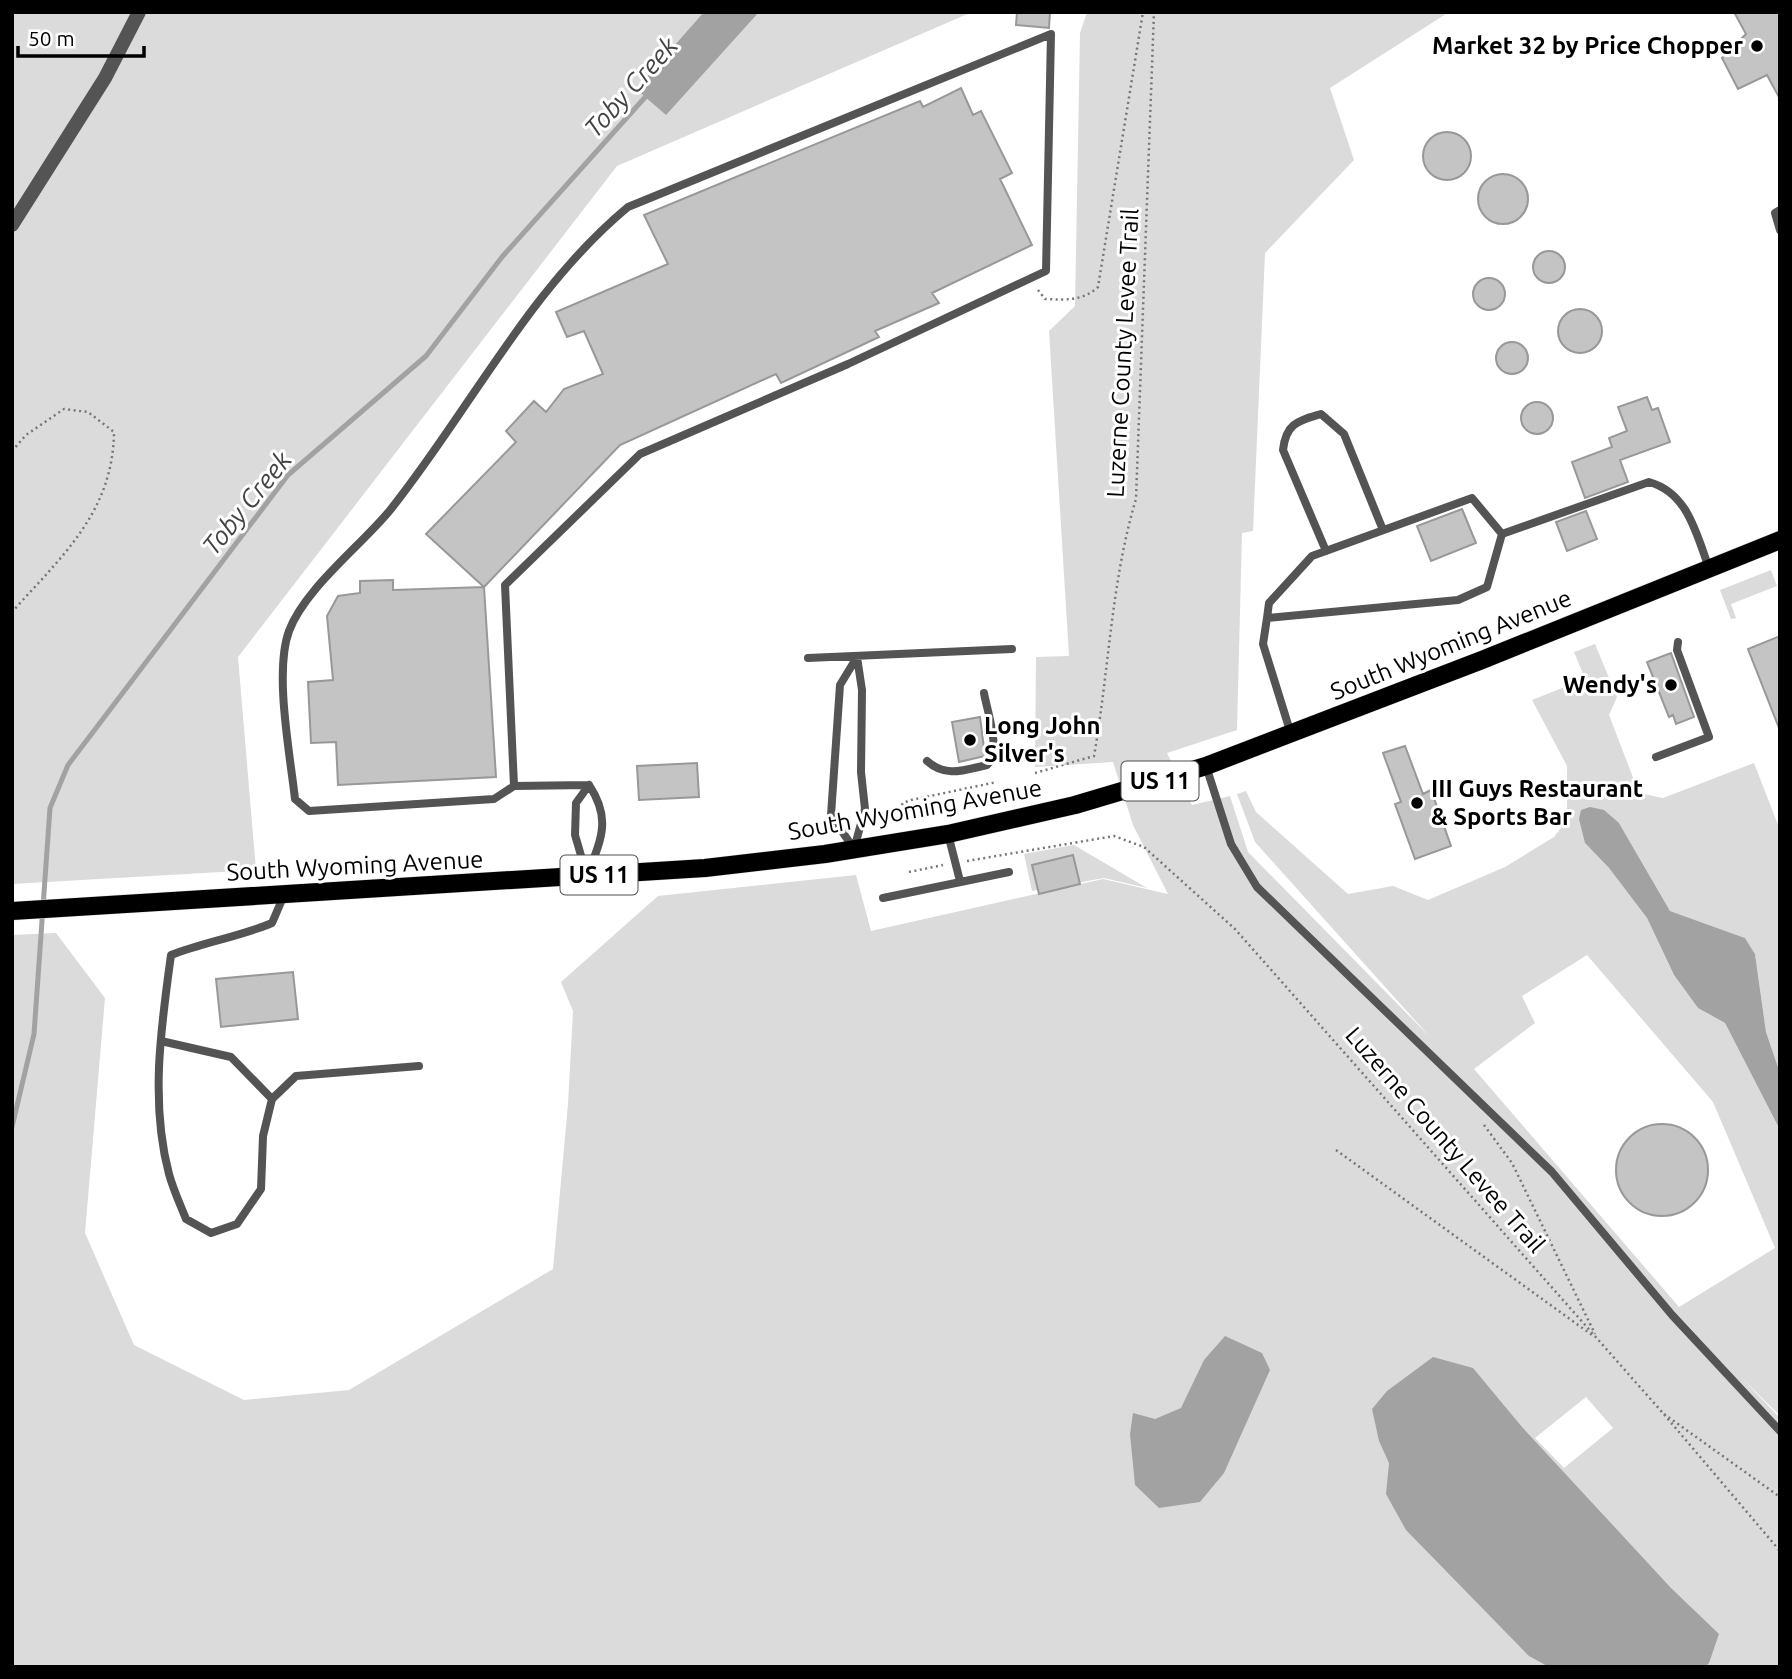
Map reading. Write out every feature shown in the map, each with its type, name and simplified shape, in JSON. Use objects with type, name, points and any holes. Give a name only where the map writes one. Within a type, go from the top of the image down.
[{"type":"main road","name":"South Wyoming Avenue","points":[[12,911],[705,868],[948,834],[1075,805],[1206,766],[1780,540]]},
{"type":"street","points":[[12,225],[105,78],[139,12]]},
{"type":"lane","points":[[514,786],[505,585],[640,454],[848,364],[1046,271],[1051,34],[628,207],[599,231],[519,328],[388,512],[337,566],[290,629],[283,666],[295,799],[309,811],[494,799],[514,786],[589,785]]},
{"type":"lane","points":[[1780,210],[1775,213],[1780,230]]},
{"type":"lane","points":[[1326,551],[1283,450],[1285,434],[1292,423],[1321,414],[1345,434],[1383,530]]},
{"type":"lane","points":[[1502,534],[1649,482],[1672,490],[1681,500],[1709,568]]},
{"type":"lane","points":[[1291,734],[1263,644],[1269,603],[1312,556],[1472,498],[1502,534]]},
{"type":"lane","points":[[1267,618],[1458,600],[1487,587],[1502,534]]},
{"type":"lane","points":[[1656,757],[1709,737],[1677,650],[1678,642]]},
{"type":"lane","points":[[808,657],[1012,649]]},
{"type":"lane","points":[[854,849],[865,809],[861,772],[862,690],[857,657]]},
{"type":"lane","points":[[854,849],[831,815],[840,685],[857,657]]},
{"type":"lane","points":[[927,761],[936,769],[948,773],[987,765],[991,761],[994,752],[984,692]]},
{"type":"lane","points":[[1206,766],[1231,844],[1257,887],[1552,1172],[1672,1315],[1780,1431]]},
{"type":"lane","points":[[587,876],[575,835],[576,803],[589,785]]},
{"type":"lane","points":[[587,876],[601,833],[601,804],[589,785]]},
{"type":"lane","points":[[948,834],[960,881]]},
{"type":"lane","points":[[883,898],[1009,872]]},
{"type":"lane","points":[[284,895],[272,923],[252,932],[204,942],[171,955],[161,1041],[159,1092],[169,1174],[186,1219],[211,1233],[237,1224],[261,1189],[262,1136],[272,1099],[296,1076],[419,1066]]},
{"type":"lane","points":[[161,1041],[231,1057],[272,1099]]},
{"type":"path","points":[[1029,279],[1045,299],[1081,298],[1098,287],[1143,12]]},
{"type":"path","name":"Luzerne County Levee Trail","points":[[1035,773],[1094,757],[1107,681],[1111,629],[1129,522],[1136,499],[1154,12]]},
{"type":"path","points":[[12,451],[26,435],[64,409],[88,412],[114,432],[114,459],[98,508],[62,556],[12,612]]},
{"type":"path","points":[[899,810],[903,803],[911,800],[997,782]]},
{"type":"path","name":"Luzerne County Levee Trail","points":[[960,862],[1114,836],[1143,847],[1235,929],[1662,1412],[1780,1551]]},
{"type":"path","points":[[909,872],[947,864]]},
{"type":"path","points":[[1480,1121],[1513,1163],[1597,1338]]},
{"type":"path","points":[[1336,1150],[1597,1338]]},
{"type":"path","points":[[1662,1412],[1780,1497]]},
{"type":"shaded area","points":[[12,12],[972,12],[617,166],[238,657],[256,870],[12,884]]},
{"type":"shaded area","name":"Toby Creek","points":[[704,12],[759,12],[666,115],[636,89]]},
{"type":"shaded area","points":[[1087,12],[1449,12],[1330,88],[1354,160],[1265,253],[1253,531],[1242,533],[1237,730],[1167,753],[1192,805],[1230,796],[1248,852],[1430,1037],[1255,842],[1237,794],[1246,791],[1256,812],[1348,894],[1393,886],[1428,900],[1505,867],[1554,837],[1567,820],[1567,766],[1532,700],[1585,679],[1574,652],[1595,644],[1617,697],[1609,715],[1639,793],[1663,798],[1754,763],[1780,830],[1780,1073],[1766,1032],[1755,954],[1745,938],[1670,911],[1619,823],[1585,843],[1609,868],[1647,918],[1674,975],[1698,1008],[1725,1023],[1780,1130],[1780,1416],[1739,1375],[1780,1418],[1780,1667],[12,1667],[12,935],[56,933],[105,998],[85,1233],[134,1345],[244,1400],[349,1390],[553,1269],[568,1104],[573,1011],[561,982],[658,896],[856,875],[871,931],[1103,879],[1168,894],[1133,825],[1113,762],[1035,767],[1036,657],[1069,656],[1049,331],[1075,306],[1080,33]],"holes":[[[1587,955],[1713,1102],[1775,1248],[1679,1307],[1474,1069],[1535,1023],[1522,996]],[[1586,1397],[1613,1428],[1564,1468],[1535,1438]]]},
{"type":"shaded area","points":[[1771,570],[1777,586],[1731,604],[1736,618],[1731,619],[1720,590]]},
{"type":"shaded area","points":[[1590,807],[1604,810],[1619,823],[1670,911],[1745,938],[1755,954],[1766,1032],[1780,1073],[1780,1130],[1725,1023],[1698,1008],[1674,975],[1647,918],[1609,868],[1585,843],[1579,819],[1581,810]]},
{"type":"shaded area","points":[[1074,845],[1147,888],[1104,878],[1032,891],[1024,854]]},
{"type":"shaded area","points":[[1225,1336],[1262,1353],[1270,1370],[1224,1473],[1200,1502],[1159,1508],[1135,1485],[1130,1434],[1133,1413],[1155,1419],[1181,1408],[1204,1360]]},
{"type":"shaded area","points":[[1433,1357],[1473,1368],[1522,1427],[1671,1588],[1719,1634],[1709,1663],[1705,1667],[1549,1667],[1529,1656],[1406,1530],[1386,1494],[1389,1463],[1379,1441],[1372,1409],[1387,1391]]},
{"type":"building","points":[[1017,12],[1050,12],[1049,28],[1016,25]]},
{"type":"building","name":"Market 32 by Price Chopper","points":[[1734,12],[1780,12],[1780,99],[1767,75],[1738,89],[1722,58],[1746,34]]},
{"type":"building","points":[[961,88],[973,115],[981,111],[1012,173],[1000,179],[1032,245],[932,293],[939,303],[875,331],[879,337],[781,383],[776,374],[620,445],[484,587],[426,534],[516,442],[506,431],[534,401],[546,412],[564,389],[603,374],[584,331],[567,337],[556,312],[668,264],[644,215],[920,101],[923,107]]},
{"type":"building","points":[[1447,132],[1464,139],[1471,156],[1464,173],[1447,180],[1430,173],[1423,156],[1430,139]]},
{"type":"building","points":[[1503,174],[1521,181],[1528,199],[1521,217],[1503,224],[1485,217],[1478,199],[1485,181]]},
{"type":"building","points":[[1549,251],[1561,255],[1565,267],[1561,279],[1549,283],[1537,279],[1533,267],[1537,255]]},
{"type":"building","points":[[1489,278],[1501,282],[1505,294],[1501,306],[1489,310],[1477,306],[1473,294],[1477,282]]},
{"type":"building","points":[[1580,309],[1596,315],[1602,331],[1596,347],[1580,353],[1564,347],[1558,331],[1564,315]]},
{"type":"building","points":[[1512,342],[1524,346],[1528,358],[1524,370],[1512,374],[1500,370],[1496,358],[1500,346]]},
{"type":"building","points":[[1647,397],[1652,410],[1658,408],[1670,442],[1620,460],[1628,482],[1585,498],[1572,462],[1612,447],[1609,438],[1627,431],[1618,407]]},
{"type":"building","points":[[1537,402],[1549,406],[1553,418],[1549,430],[1537,434],[1525,430],[1521,418],[1525,406]]},
{"type":"building","points":[[1462,509],[1476,543],[1431,561],[1417,526]]},
{"type":"building","points":[[1586,511],[1597,539],[1567,551],[1556,522]]},
{"type":"building","points":[[393,580],[393,590],[484,587],[496,777],[338,785],[336,742],[311,743],[308,682],[333,680],[327,616],[338,596],[360,593],[360,581]]},
{"type":"building","points":[[1780,636],[1780,728],[1779,728],[1748,649]]},
{"type":"building","name":"Wendy's","points":[[1671,653],[1694,717],[1676,724],[1673,715],[1669,717],[1647,662]]},
{"type":"building","name":"Long John Silver's","points":[[980,717],[985,756],[959,762],[952,722]]},
{"type":"building","name":"III Guys Restaurant & Sports Bar","points":[[1405,746],[1423,794],[1431,790],[1451,846],[1415,859],[1395,804],[1401,802],[1383,753]]},
{"type":"building","points":[[697,763],[699,797],[639,800],[637,766]]},
{"type":"building","points":[[1073,855],[1080,884],[1039,894],[1032,865]]},
{"type":"building","points":[[293,972],[298,1019],[221,1027],[216,979]]},
{"type":"building","points":[[1662,1124],[1680,1128],[1694,1138],[1704,1152],[1708,1170],[1704,1188],[1694,1202],[1680,1212],[1662,1216],[1644,1212],[1630,1202],[1620,1188],[1616,1170],[1620,1152],[1630,1138],[1644,1128]]},
{"type":"waterway","name":"Toby Creek","points":[[12,1127],[34,1034],[50,808],[68,765],[288,475],[426,356],[502,257],[648,94]]},
{"type":"place","name":"Market 32 by Price Chopper","points":[[1757,46]]},
{"type":"place","name":"Wendy's","points":[[1671,685]]},
{"type":"place","name":"Long John Silver's","points":[[970,740]]},
{"type":"place","name":"III Guys Restaurant & Sports Bar","points":[[1417,803]]}]
